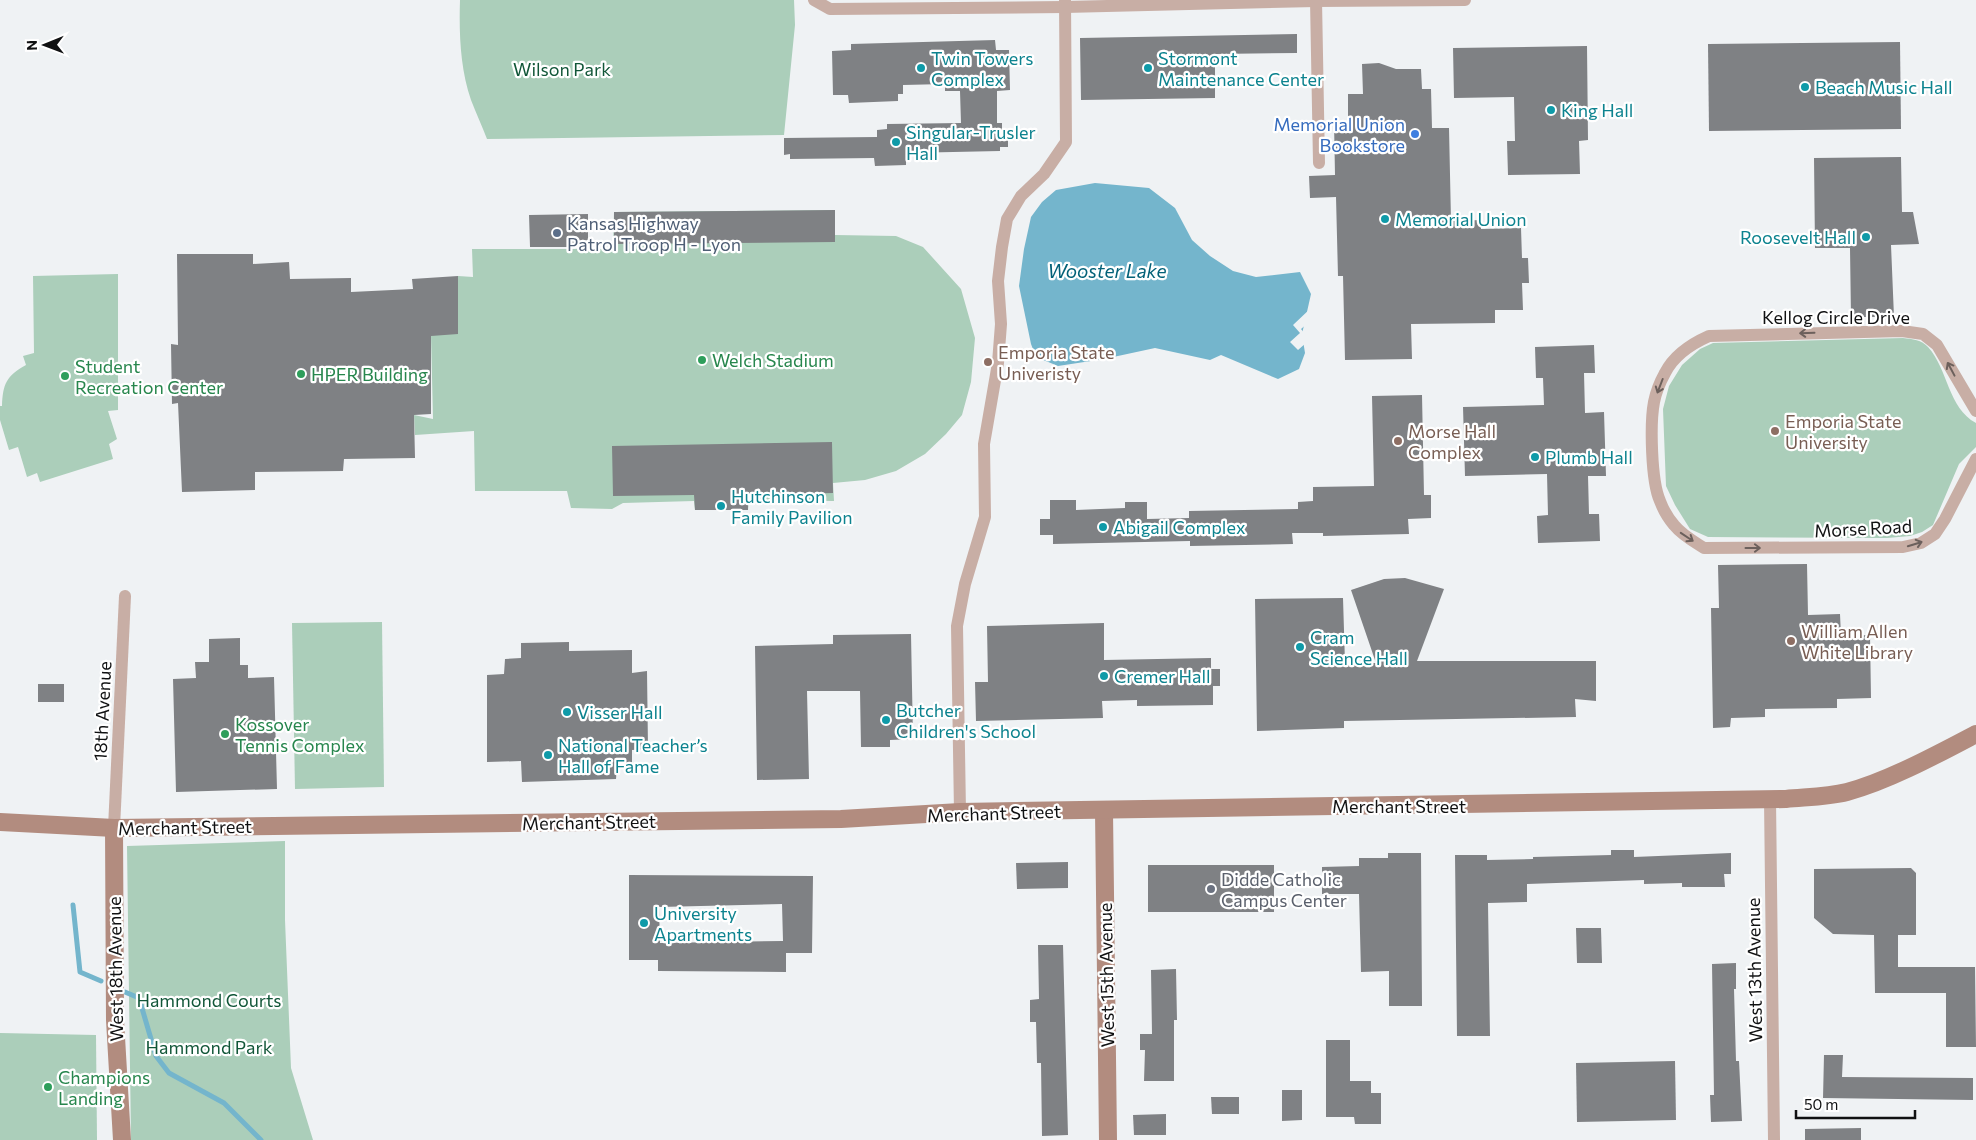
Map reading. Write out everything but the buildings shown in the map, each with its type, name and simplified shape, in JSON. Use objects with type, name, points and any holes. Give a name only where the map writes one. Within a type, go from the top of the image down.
[{"type":"main road","name":"Merchant Street","points":[[0,822],[114,828],[841,819],[960,812],[1770,799],[1847,792],[1926,759],[1976,734]]},
{"type":"main road","name":"West 15th Avenue","points":[[1104,810],[1108,1140]]},
{"type":"main road","name":"West 18th Avenue","points":[[114,828],[115,1020],[122,1140]]},
{"type":"street","points":[[814,0],[830,9],[1316,0],[1465,0]]},
{"type":"street","points":[[1316,0],[1319,162]]},
{"type":"street","points":[[960,812],[957,626],[965,584],[985,516],[984,444],[998,363],[1001,324],[998,281],[1002,247],[1007,219],[1021,196],[1044,174],[1066,142],[1065,4]]},
{"type":"street","name":"Kellog Circle Drive","points":[[1704,548],[1682,534],[1672,524],[1660,500],[1655,478],[1653,440],[1656,396],[1666,371],[1676,358],[1688,348],[1709,336],[1902,331],[1923,334],[1937,345],[1976,411]]},
{"type":"street","name":"Morse Road","points":[[1704,548],[1903,547],[1921,543],[1935,534],[1945,519],[1976,459]]},
{"type":"street","name":"18th Avenue","points":[[114,828],[125,596]]},
{"type":"street","name":"West 13th Avenue","points":[[1770,799],[1774,1140]]},
{"type":"green space","name":"Wilson Park","points":[[460,0],[794,0],[795,25],[784,135],[487,139],[471,100],[464,76],[460,38]]},
{"type":"green space","name":"Welch Stadium","points":[[835,210],[835,235],[896,236],[923,247],[961,289],[975,338],[971,382],[962,415],[925,454],[896,471],[865,480],[833,483],[834,501],[749,500],[748,510],[695,510],[694,501],[623,503],[612,509],[571,508],[567,491],[475,491],[474,431],[415,435],[414,415],[433,419],[431,335],[458,333],[458,276],[473,277],[472,249],[613,249],[614,212]]},
{"type":"green space","name":"Student Recreation Center","points":[[118,274],[118,410],[108,411],[117,439],[109,444],[113,459],[40,482],[37,473],[27,477],[18,447],[9,450],[0,420],[0,406],[2,406],[3,392],[7,381],[14,373],[26,365],[23,356],[34,353],[33,276]]},
{"type":"green space","points":[[1903,338],[1920,341],[1928,347],[1935,356],[1960,408],[1976,423],[1976,447],[1959,464],[1933,525],[1922,532],[1910,536],[1887,538],[1708,537],[1690,529],[1666,486],[1663,409],[1669,386],[1682,365],[1700,349],[1713,343]]},
{"type":"green space","points":[[382,622],[384,787],[295,789],[292,623]]},
{"type":"green space","name":"Hammond Park","points":[[285,841],[285,920],[291,1068],[313,1140],[131,1140],[127,846]]},
{"type":"green space","name":"Champions Landing","points":[[0,1033],[96,1035],[97,1140],[0,1140]]},
{"type":"water","name":"Wooster Lake","points":[[1095,183],[1149,188],[1175,208],[1192,240],[1210,256],[1233,271],[1256,277],[1300,272],[1311,294],[1302,334],[1305,353],[1299,369],[1278,379],[1221,355],[1210,360],[1155,348],[1104,359],[1058,366],[1036,357],[1031,344],[1019,286],[1031,217],[1042,202],[1056,190]]},
{"type":"pier","points":[[1311,308],[1308,323],[1301,329],[1305,334],[1306,343],[1298,350],[1290,342],[1300,333],[1293,325]]},
{"type":"waterway","points":[[73,905],[80,972],[101,981]]},
{"type":"waterway","points":[[125,992],[139,998],[156,1056],[169,1073],[224,1103],[261,1140]]},
{"type":"place","name":"Twin Towers Complex","points":[[921,68]]},
{"type":"place","name":"Stormont Maintenance Center","points":[[1148,68]]},
{"type":"place","name":"Beach Music Hall","points":[[1805,87]]},
{"type":"place","name":"King Hall","points":[[1551,110]]},
{"type":"place","name":"Memorial Union Bookstore","points":[[1415,134]]},
{"type":"place","name":"Singular-Trusler Hall","points":[[896,142]]},
{"type":"place","name":"Memorial Union","points":[[1385,219]]},
{"type":"place","name":"Kansas Highway Patrol Troop H - Lyon","points":[[557,233]]},
{"type":"place","name":"Roosevelt Hall","points":[[1866,237]]},
{"type":"place","name":"Welch Stadium","points":[[702,360]]},
{"type":"place","name":"Emporia State Univeristy","points":[[988,362]]},
{"type":"place","name":"HPER Building","points":[[301,374]]},
{"type":"place","name":"Student Recreation Center","points":[[65,376]]},
{"type":"place","name":"Emporia State University","points":[[1775,431]]},
{"type":"place","name":"Morse Hall Complex","points":[[1398,441]]},
{"type":"place","name":"Plumb Hall","points":[[1535,457]]},
{"type":"place","name":"Hutchinson Family Pavilion","points":[[721,506]]},
{"type":"place","name":"Abigail Complex","points":[[1103,527]]},
{"type":"place","name":"William Allen White Library","points":[[1791,641]]},
{"type":"place","name":"Cram Science Hall","points":[[1300,647]]},
{"type":"place","name":"Cremer Hall","points":[[1104,676]]},
{"type":"place","name":"Visser Hall","points":[[567,712]]},
{"type":"place","name":"Butcher Children's School","points":[[886,720]]},
{"type":"place","name":"Kossover Tennis Complex","points":[[225,734]]},
{"type":"place","name":"National Teacher’s Hall of Fame","points":[[548,755]]},
{"type":"place","name":"Didde Catholic Campus Center","points":[[1211,889]]},
{"type":"place","name":"University Apartments","points":[[644,923]]},
{"type":"place","name":"Champions Landing","points":[[48,1087]]},
{"type":"park label","name":"Hammond Courts","points":[[209,1000]]}]
